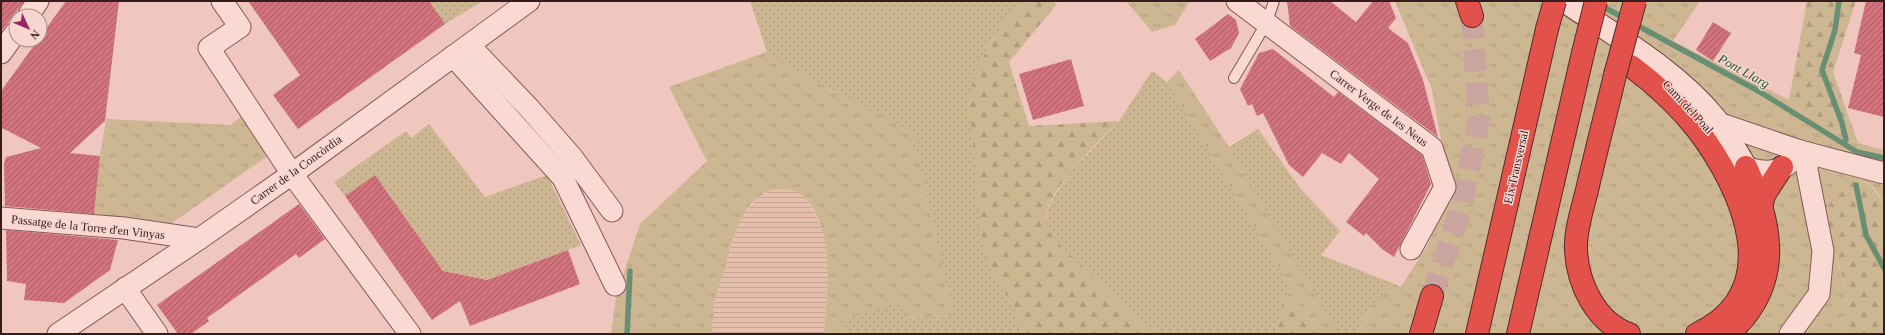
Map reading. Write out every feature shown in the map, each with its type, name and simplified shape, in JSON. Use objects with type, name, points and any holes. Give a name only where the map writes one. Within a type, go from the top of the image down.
[{"type":"highway","name":"Eix Transversal","points":[[1478,334],[1547,29],[1555,1]]},
{"type":"highway","points":[[1518,334],[1596,1]]},
{"type":"highway","points":[[1629,334],[1608,321],[1594,306],[1584,288],[1578,272],[1575,248],[1581,215],[1623,70],[1635,1]]},
{"type":"highway","points":[[1623,70],[1660,90],[1696,129],[1730,181],[1747,226],[1750,242],[1750,263],[1746,281],[1739,297],[1726,314],[1708,329],[1698,334]]},
{"type":"highway","points":[[1728,334],[1748,312],[1762,288],[1768,267],[1766,226],[1762,208],[1746,167]]},
{"type":"highway","points":[[1762,208],[1764,195],[1782,167]]},
{"type":"highway","points":[[1421,334],[1432,296]]},
{"type":"street","points":[[222,1],[240,27],[209,48],[292,174],[410,334]]},
{"type":"street","name":"Carrer de la Concòrdia","points":[[58,334],[292,174],[529,1]]},
{"type":"street","name":"Carrer Verge de les Neus","points":[[1237,1],[1267,22],[1432,148],[1445,187],[1411,249]]},
{"type":"street","name":"Camí del Poal","points":[[1545,1],[1623,70],[1654,74],[1676,92],[1707,126],[1730,157],[1746,167],[1759,171],[1774,170],[1786,165],[1804,152]]},
{"type":"street","name":"Camí del Poal","points":[[1564,1],[1663,69],[1693,95],[1718,123],[1746,167]]},
{"type":"street","points":[[1,54],[8,44]]},
{"type":"street","points":[[461,50],[529,108],[572,157],[612,211]]},
{"type":"street","points":[[461,50],[563,178],[615,285]]},
{"type":"street","name":"Camí del Poal","points":[[1718,123],[1804,152],[1851,165],[1884,172]]},
{"type":"street","points":[[1790,334],[1819,294],[1822,265],[1823,251],[1804,152]]},
{"type":"street","name":"Passatge de la Torre d'en Vinyas","points":[[1,218],[124,228],[199,239]]},
{"type":"street","points":[[124,288],[157,334]]},
{"type":"lane","points":[[1234,78],[1267,22],[1274,1]]},
{"type":"shaded area","points":[[785,188],[797,191],[807,199],[814,211],[824,235],[828,261],[828,275],[824,334],[712,334],[714,304],[718,287],[741,217],[759,197],[770,191]]},
{"type":"green space","points":[[429,1],[483,1],[445,24]]},
{"type":"green space","points":[[750,1],[1026,1],[1016,9],[988,47],[975,76],[969,102],[983,248],[993,274],[1016,311],[1021,334],[845,334],[841,320],[898,303],[906,318],[953,316],[913,132],[801,74],[767,52]]},
{"type":"green space","points":[[1026,1],[1052,1],[1057,4],[1009,62],[1029,126],[1119,121],[1076,166],[1055,194],[1048,206],[1046,217],[1049,230],[1063,248],[1143,324],[1164,334],[1021,334],[1016,311],[993,274],[983,248],[970,122],[969,95],[977,71],[990,44],[1008,18]]},
{"type":"green space","points":[[1126,1],[1190,1],[1175,25],[1152,32]]},
{"type":"green space","points":[[1395,1],[1700,1],[1673,41],[1789,100],[1834,131],[1858,143],[1884,150],[1884,207],[1874,187],[1861,181],[1829,207],[1832,239],[1847,302],[1847,334],[1360,334],[1364,319],[1376,300],[1392,283],[1401,287],[1427,246],[1451,195],[1432,90]]},
{"type":"green space","points":[[1807,1],[1856,1],[1833,72],[1858,143],[1834,131],[1789,100]]},
{"type":"green space","points":[[767,52],[801,74],[913,131],[953,316],[841,320],[845,334],[824,334],[827,261],[824,237],[820,223],[813,208],[804,196],[791,190],[777,189],[765,193],[755,200],[747,209],[735,233],[715,298],[712,334],[611,334],[616,297],[640,224],[707,161],[669,87]]},
{"type":"green space","points":[[1179,70],[1229,147],[1339,334],[1317,334],[1305,311],[1287,295],[1287,281],[1167,82]]},
{"type":"green space","points":[[1152,71],[1167,82],[1287,281],[1287,295],[1281,296],[1282,315],[1275,334],[1164,334],[1143,324],[1063,248],[1053,237],[1046,224],[1047,211],[1050,203],[1069,174],[1119,121]]},
{"type":"green space","points":[[242,116],[269,155],[169,225],[94,214],[100,156],[106,119],[231,125]]},
{"type":"green space","points":[[429,124],[485,197],[547,175],[581,245],[487,280],[443,271],[375,175],[345,196],[334,182],[406,131],[411,138]]},
{"type":"green space","points":[[1258,129],[1300,188],[1340,231],[1321,255],[1392,283],[1376,300],[1367,313],[1361,326],[1360,334],[1339,334],[1336,330],[1229,147]]},
{"type":"green space","points":[[1847,181],[1862,182],[1871,186],[1878,194],[1884,207],[1884,334],[1847,334],[1848,312],[1846,298],[1829,225],[1829,212],[1831,200],[1837,190]]},
{"type":"green space","points":[[1287,295],[1305,311],[1317,334],[1275,334],[1282,315],[1281,296]]},
{"type":"building","points":[[1,1],[24,1],[19,8],[8,8],[8,23],[1,32]]},
{"type":"building","points":[[66,1],[119,1],[105,121],[70,153],[100,156],[94,214],[5,206],[4,164],[6,157],[41,148],[2,128],[1,91],[32,48],[48,48],[48,26]]},
{"type":"building","points":[[248,1],[429,1],[445,24],[298,129],[273,95],[300,75]]},
{"type":"building","points":[[1287,1],[1330,1],[1356,22],[1373,1],[1389,1],[1396,18],[1388,28],[1408,43],[1423,80],[1438,137],[1290,26]]},
{"type":"building","points":[[1866,1],[1884,1],[1884,117],[1848,108],[1861,55],[1854,53]]},
{"type":"building","points":[[1228,14],[1236,20],[1239,33],[1231,48],[1210,61],[1195,39]]},
{"type":"building","points":[[1713,22],[1731,33],[1713,61],[1696,50]]},
{"type":"building","points":[[1273,49],[1334,97],[1338,92],[1422,155],[1431,184],[1394,257],[1382,249],[1366,233],[1364,236],[1346,222],[1379,179],[1349,153],[1341,164],[1322,153],[1303,177],[1289,165],[1263,113],[1257,116],[1252,104],[1248,106],[1240,89],[1259,53]]},
{"type":"building","points":[[1071,59],[1084,106],[1033,120],[1019,74]]},
{"type":"building","points":[[375,175],[443,271],[487,280],[568,250],[580,284],[470,326],[460,301],[432,320],[345,196]]},
{"type":"building","points":[[299,204],[325,239],[299,258],[296,254],[207,318],[209,321],[191,334],[178,334],[157,305]]},
{"type":"building","points":[[6,230],[118,240],[110,270],[64,303],[24,300],[26,284],[7,281]]},
{"type":"waterway","points":[[1839,1],[1835,30],[1822,70],[1842,123],[1846,140]]},
{"type":"waterway","name":"Pont Llarg","points":[[1600,5],[1626,19]]},
{"type":"waterway","name":"Pont Llarg","points":[[1633,23],[1760,92],[1857,152],[1884,158]]},
{"type":"waterway","points":[[1856,185],[1866,235],[1884,268]]},
{"type":"waterway","points":[[627,334],[630,271]]},
{"type":"tunnel","points":[[1432,296],[1461,208],[1479,119],[1472,16]]}]
